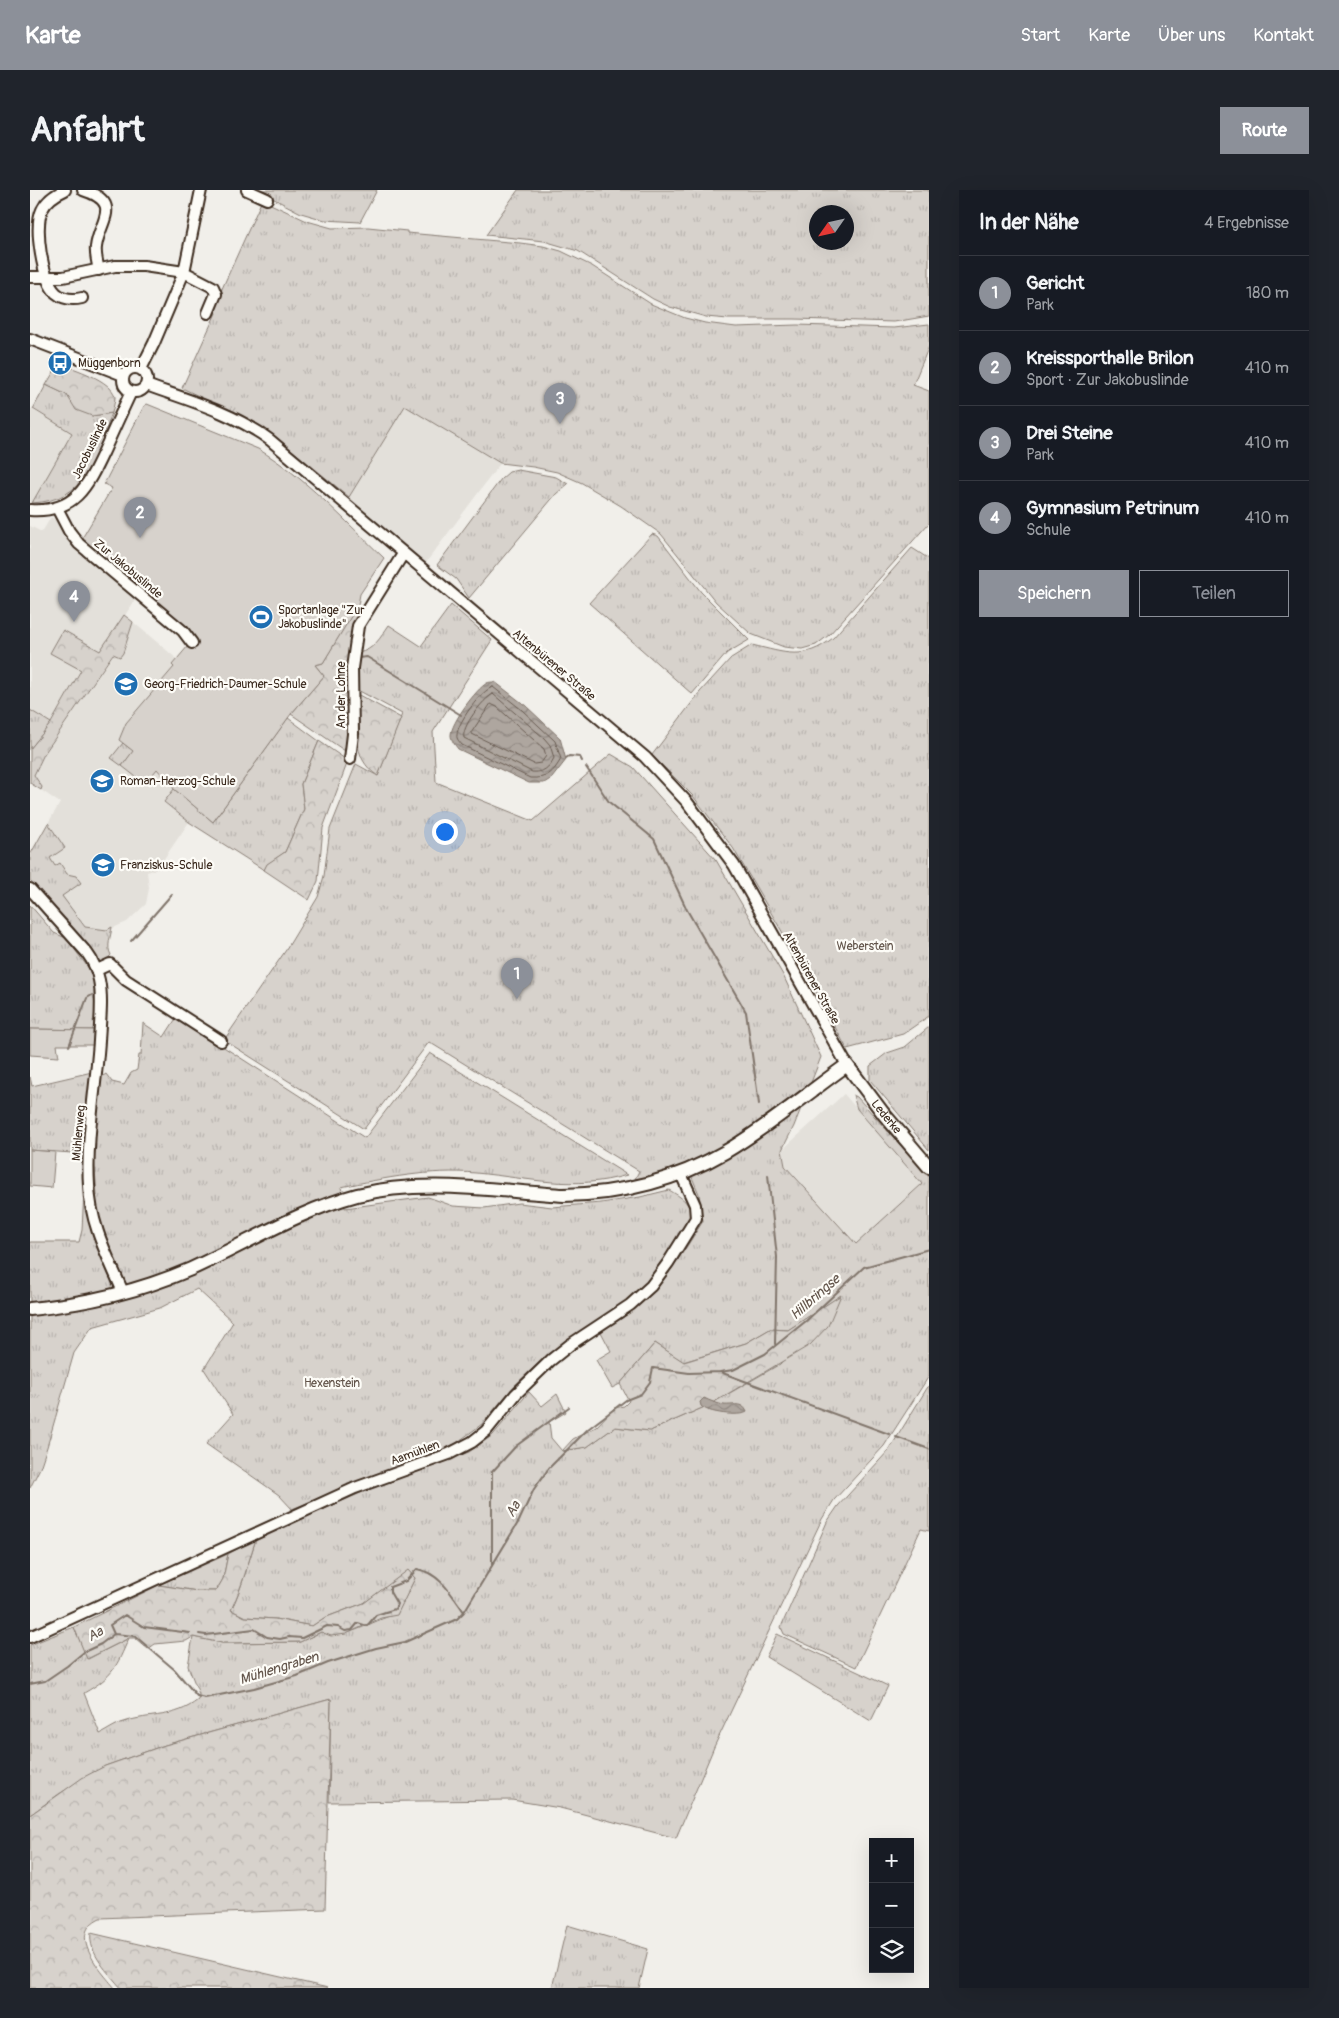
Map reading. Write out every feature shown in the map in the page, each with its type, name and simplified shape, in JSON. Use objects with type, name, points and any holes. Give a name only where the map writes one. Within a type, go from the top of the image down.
[{"type":"main road","name":"Lederke","points":[[846,1065],[888,1120],[929,1167]]},
{"type":"main road","points":[[30,1309],[93,1300],[123,1292],[190,1269],[295,1218],[328,1204],[358,1195],[423,1186],[564,1195],[603,1194],[647,1185],[681,1174],[726,1152],[846,1065]]},
{"type":"street","points":[[65,190],[48,201],[40,216],[39,233],[47,278],[53,290],[59,296],[69,299],[82,298]]},
{"type":"street","points":[[83,190],[100,198],[106,210],[105,222],[95,249],[99,270]]},
{"type":"street","points":[[141,369],[184,272],[201,190]]},
{"type":"street","points":[[247,190],[267,199]]},
{"type":"street","points":[[30,277],[72,276],[130,265],[184,272],[215,289],[216,294],[208,313]]},
{"type":"street","points":[[30,339],[123,375]]},
{"type":"street","points":[[130,368],[141,369],[147,377],[146,385],[140,391],[132,392],[125,387],[123,375],[130,368]]},
{"type":"street","name":"Altenbürener Straße","points":[[146,385],[205,406],[259,433],[300,465],[645,757],[687,802],[734,865],[846,1065]]},
{"type":"street","name":"Jacobuslinde","points":[[30,510],[57,508],[76,498],[90,482],[132,392]]},
{"type":"street","name":"Zur Jakobuslinde","points":[[57,508],[68,531],[79,544],[183,631],[192,643]]},
{"type":"street","name":"An der Lohne","points":[[350,759],[353,734],[352,668],[358,626],[403,554]]},
{"type":"street","name":"Mühlenweg","points":[[30,889],[87,953],[97,970],[100,987],[100,1022],[88,1183],[95,1228],[123,1292]]},
{"type":"street","points":[[97,970],[110,964],[126,980],[221,1041]]},
{"type":"street","name":"Aamühlen","points":[[30,1637],[343,1493],[449,1454],[472,1442],[486,1431],[516,1394],[551,1360],[576,1340],[630,1305],[651,1286],[696,1218],[695,1205],[681,1174]]},
{"type":"shaded area","points":[[405,405],[502,461],[425,564],[349,497]]},
{"type":"shaded area","points":[[30,408],[72,433],[32,503],[30,503]]},
{"type":"shaded area","points":[[51,517],[61,524],[74,547],[136,599],[100,652],[93,647],[51,723],[30,710],[30,526],[42,532]]},
{"type":"shaded area","points":[[133,622],[177,659],[172,665],[174,667],[127,723],[157,769],[174,789],[164,802],[189,822],[157,869],[147,872],[149,888],[146,904],[127,922],[108,930],[85,927],[61,896],[68,874],[61,864],[56,867],[50,858],[65,848],[48,823],[60,803],[41,790],[41,786],[34,775],[44,754],[114,654],[119,656],[123,653]]},
{"type":"shaded area","points":[[844,1094],[922,1184],[857,1244],[785,1166],[782,1150]]},
{"type":"green space","points":[[257,190],[377,190],[360,222],[325,220],[301,213]]},
{"type":"green space","points":[[518,190],[929,190],[929,316],[894,322],[706,317],[670,307],[653,299],[578,251],[544,241],[486,235]]},
{"type":"green space","points":[[262,200],[307,221],[332,228],[368,227],[407,231],[407,233],[543,246],[561,251],[592,266],[651,304],[685,318],[705,323],[736,327],[797,325],[894,328],[929,324],[929,346],[913,385],[929,391],[929,523],[829,635],[816,645],[802,649],[784,647],[751,634],[716,602],[661,534],[621,506],[582,483],[557,472],[500,463],[405,406],[349,497],[270,432],[182,388],[216,313],[212,311]]},
{"type":"green space","points":[[59,363],[92,376],[107,385],[115,397],[112,413],[92,416],[76,410],[67,395],[46,385]]},
{"type":"green space","points":[[46,385],[67,395],[74,405],[92,416],[112,413],[87,474],[66,494],[51,500],[32,503],[72,433],[33,409]]},
{"type":"green space","name":"Sportanlage \"Zur Jakobuslinde\"","points":[[147,404],[258,449],[275,460],[324,500],[384,558],[360,594],[358,605],[323,663],[315,665],[324,676],[291,714],[213,822],[174,789],[157,769],[145,784],[122,766],[133,751],[119,740],[126,723],[174,667],[172,665],[188,646],[195,641],[81,540],[112,488],[104,484],[144,406]]},
{"type":"green space","points":[[518,470],[556,477],[568,484],[556,494],[469,598],[456,579],[437,565],[501,479],[509,472]]},
{"type":"green space","points":[[652,534],[658,536],[701,592],[749,640],[727,653],[692,694],[589,603]]},
{"type":"green space","name":"Weberstein","points":[[912,548],[929,559],[929,1016],[903,1034],[847,1049],[797,957],[733,848],[693,796],[652,755],[700,692],[731,658],[752,645],[775,651],[794,653],[813,650],[823,645],[833,638]]},
{"type":"green space","points":[[370,601],[356,623],[348,753],[291,714],[324,676],[315,665],[323,663],[355,609]]},
{"type":"green space","points":[[451,605],[492,640],[433,732],[436,782],[533,821],[611,754],[633,767],[716,860],[783,975],[821,1057],[794,1126],[782,1150],[785,1166],[856,1244],[922,1184],[857,1109],[853,1095],[857,1097],[929,1177],[929,1376],[884,1446],[834,1500],[822,1519],[714,1747],[676,1838],[560,1808],[512,1800],[329,1802],[331,1699],[165,1745],[105,1766],[59,1794],[30,1815],[30,1645],[74,1627],[88,1659],[129,1638],[113,1670],[102,1681],[84,1693],[100,1734],[134,1719],[180,1710],[198,1700],[199,1694],[188,1666],[193,1637],[222,1643],[300,1642],[321,1632],[339,1634],[349,1632],[397,1614],[415,1578],[408,1571],[364,1603],[324,1618],[312,1626],[275,1619],[245,1617],[231,1610],[242,1584],[256,1539],[372,1488],[469,1452],[493,1435],[529,1392],[542,1406],[557,1394],[566,1412],[549,1422],[551,1438],[562,1451],[587,1447],[615,1427],[650,1431],[709,1405],[780,1364],[840,1296],[788,1330],[770,1329],[746,1343],[683,1362],[655,1343],[620,1384],[612,1388],[596,1360],[611,1351],[601,1332],[627,1315],[652,1292],[671,1270],[703,1221],[699,1194],[689,1170],[633,1183],[639,1171],[429,1042],[364,1129],[224,1040],[286,950],[318,897],[324,876],[330,829],[356,764],[378,776],[402,714],[354,688],[358,653],[372,646],[389,625],[421,646]]},
{"type":"green space","points":[[124,615],[133,622],[123,653],[120,657],[113,654],[44,754],[34,775],[42,787],[41,790],[30,783],[30,749],[51,723],[81,670],[50,653],[63,630],[100,651]]},
{"type":"green space","points":[[357,694],[401,718],[378,776],[369,769],[359,750],[356,729]]},
{"type":"green space","points":[[30,710],[51,723],[30,749]]},
{"type":"green space","points":[[288,718],[319,741],[301,784],[304,809],[285,852],[268,864],[264,870],[189,822],[164,802],[174,789],[213,822]]},
{"type":"green space","points":[[319,741],[348,761],[323,828],[318,881],[309,900],[264,870],[267,864],[285,852],[304,809],[301,784]]},
{"type":"green space","points":[[123,743],[134,751],[122,766],[111,758]]},
{"type":"green space","points":[[48,823],[65,848],[50,858],[55,866],[60,863],[67,874],[76,876],[81,883],[62,896],[85,927],[107,930],[112,927],[109,945],[111,955],[103,964],[96,961],[82,939],[30,880],[30,855]]},
{"type":"green space","points":[[30,905],[54,933],[66,938],[90,970],[96,991],[95,1030],[30,1029]]},
{"type":"green space","name":"Hexenstein","points":[[177,1017],[365,1138],[430,1053],[627,1175],[607,1180],[570,1183],[476,1173],[425,1173],[341,1187],[345,1208],[428,1197],[453,1206],[484,1208],[519,1203],[552,1207],[601,1203],[669,1190],[682,1198],[688,1205],[691,1210],[692,1220],[648,1287],[597,1323],[548,1354],[514,1386],[482,1424],[455,1444],[292,1509],[279,1495],[206,1444],[233,1414],[204,1369],[233,1322],[197,1289],[160,1308],[92,1327],[74,1353],[47,1447],[40,1468],[30,1488],[30,1242],[79,1242],[82,1230],[84,1190],[97,1196],[94,1156],[100,1078],[106,1074],[112,1082],[124,1085],[131,1073],[137,1070],[139,1055],[141,1055],[143,1023],[164,1037]]},
{"type":"green space","points":[[929,1027],[929,1150],[870,1080],[870,1066],[887,1053],[905,1047]]},
{"type":"green space","points":[[30,1029],[95,1030],[94,1045],[57,1045],[59,1057],[30,1055]]},
{"type":"green space","points":[[92,1072],[86,1154],[30,1150],[30,1077],[32,1086]]},
{"type":"green space","points":[[30,1150],[55,1152],[52,1188],[30,1186]]},
{"type":"green space","points":[[841,1295],[828,1326],[810,1345],[709,1405],[650,1431],[615,1427],[587,1447],[562,1451],[573,1439],[596,1427],[614,1408],[624,1406],[629,1401],[620,1384],[655,1343],[684,1362],[746,1343],[770,1329],[788,1330]]},
{"type":"green space","points":[[929,1385],[929,1531],[921,1529],[856,1667],[784,1634],[781,1627],[827,1522],[838,1506],[889,1450]]},
{"type":"green space","points":[[256,1539],[242,1584],[231,1610],[245,1617],[275,1619],[312,1626],[324,1618],[364,1603],[408,1570],[415,1578],[397,1615],[381,1618],[346,1634],[331,1636],[321,1632],[300,1642],[222,1643],[193,1637],[186,1641],[155,1644],[148,1649],[135,1638],[129,1638],[87,1659],[74,1627],[159,1585],[197,1591],[216,1591],[223,1579],[228,1554]]},
{"type":"green space","points":[[228,1554],[223,1579],[216,1591],[197,1591],[159,1585]]},
{"type":"green space","points":[[777,1634],[888,1686],[871,1721],[766,1657]]},
{"type":"green space","points":[[331,1699],[325,1909],[100,1918],[90,1925],[86,1933],[86,1942],[95,1962],[115,1988],[30,1988],[30,1815],[82,1778],[105,1766],[165,1745]]},
{"type":"green space","points":[[567,1925],[648,1949],[639,1988],[552,1988]]},
{"type":"green space","points":[[91,1933],[328,1988],[121,1988],[105,1970],[96,1956],[91,1941]]},
{"type":"water","points":[[495,682],[526,706],[560,738],[566,760],[552,778],[544,783],[529,783],[458,749],[452,741],[452,730],[465,707],[482,686]]},
{"type":"water","points":[[704,1398],[722,1405],[740,1405],[747,1412],[731,1414],[710,1411],[701,1406],[700,1402]]},
{"type":"waterway","points":[[358,658],[367,657],[461,715]]},
{"type":"waterway","points":[[566,758],[569,756],[580,757],[582,761]]},
{"type":"waterway","points":[[586,767],[609,802],[654,839],[687,910],[746,1012],[759,1104]]},
{"type":"waterway","points":[[131,941],[172,894]]},
{"type":"waterway","points":[[69,1046],[87,998],[92,995]]},
{"type":"waterway","points":[[768,1175],[777,1257],[775,1344]]},
{"type":"waterway","name":"Hillbringse","points":[[720,1372],[733,1370],[765,1354],[806,1321],[864,1267],[929,1249]]},
{"type":"waterway","name":"Aa","points":[[199,1634],[206,1635],[254,1629],[267,1637],[280,1639],[289,1637],[302,1638],[327,1626],[338,1627],[345,1631],[352,1630],[358,1623],[367,1626],[376,1615],[395,1609],[397,1604],[390,1592],[390,1587],[406,1581],[417,1569],[425,1571],[439,1580],[464,1612],[519,1521],[534,1489],[549,1468],[588,1429],[626,1400],[641,1394],[650,1382],[653,1368],[689,1373],[720,1372],[889,1434]]},
{"type":"waterway","name":"Mühlengraben","points":[[492,1566],[492,1472],[516,1446],[569,1407]]},
{"type":"waterway","name":"Aa","points":[[896,1437],[929,1449]]},
{"type":"waterway","name":"Mühlengraben","points":[[114,1634],[135,1636],[175,1670],[197,1696],[205,1698],[254,1688],[297,1676],[328,1663],[376,1648],[405,1642],[457,1619],[464,1612]]},
{"type":"waterway","name":"Aa","points":[[30,1684],[45,1681],[84,1652],[101,1644],[114,1634],[110,1625],[125,1615],[144,1627],[190,1633]]},
{"type":"place","name":"Müggenborn","points":[[60,363]]},
{"type":"place","name":"Drei Steine","points":[[560,424]]},
{"type":"place","name":"Kreissporthalle Brilon","points":[[140,538]]},
{"type":"place","name":"Sportanlage \"Zur Jakobuslinde\"","points":[[261,617]]},
{"type":"place","name":"Gymnasium Petrinum","points":[[74,622]]},
{"type":"place","name":"Georg-Friedrich-Daumer-Schule","points":[[126,684]]},
{"type":"place","name":"Roman-Herzog-Schule","points":[[102,781]]},
{"type":"place","name":"Franziskus-Schule","points":[[103,865]]},
{"type":"place","name":"Gericht","points":[[517,999]]}]
